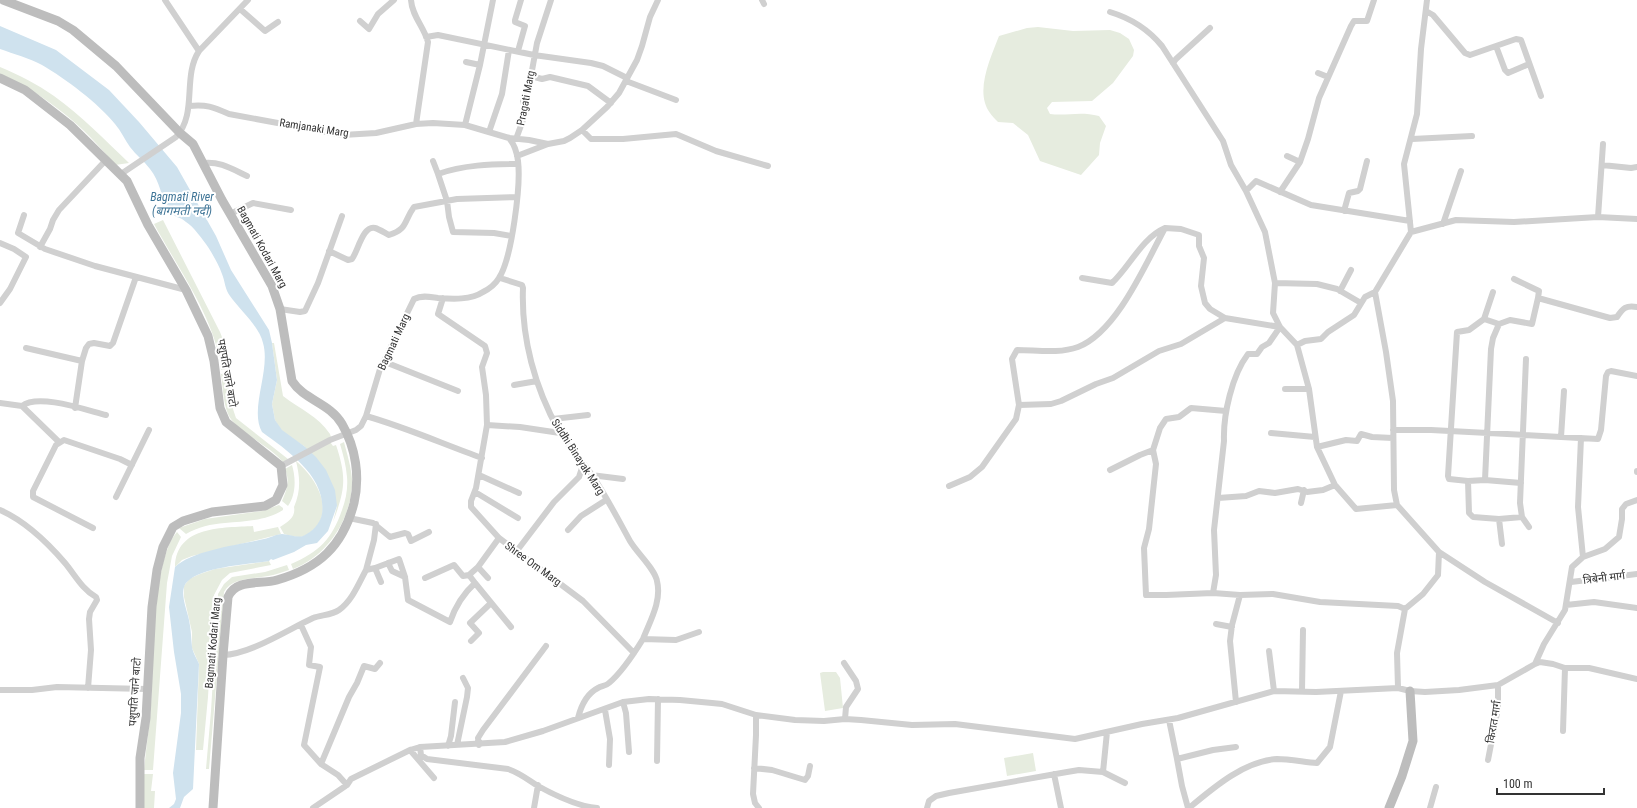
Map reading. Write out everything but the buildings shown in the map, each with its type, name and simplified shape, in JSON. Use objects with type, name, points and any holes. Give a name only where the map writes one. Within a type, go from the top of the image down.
[{"type":"main road","name":"Bagmati Kodari Marg","points":[[3,0],[52,19],[73,30],[116,66],[180,133],[193,144],[230,214],[272,286],[280,309],[292,381],[299,390],[331,410],[342,424],[355,458],[358,479],[355,498],[349,518],[336,543],[327,555],[318,563],[305,570],[280,579],[242,585],[231,592],[227,605],[213,808]]},
{"type":"main road","name":"पशुपति जाने बाटो","points":[[0,78],[25,90],[70,124],[127,181],[148,224],[186,290],[211,347],[218,399],[222,415],[226,422],[281,466],[283,485],[276,500],[271,504],[254,508],[224,510],[196,516],[183,521],[171,530],[160,557],[154,585],[146,718],[140,758],[140,808]]},
{"type":"main road","points":[[1389,808],[1402,776],[1413,741],[1410,691]]},
{"type":"street","points":[[165,0],[199,51]]},
{"type":"street","points":[[121,174],[132,168],[180,133],[185,125],[189,106],[192,66],[199,51],[248,0]]},
{"type":"street","points":[[360,21],[370,29],[378,14],[394,0]]},
{"type":"street","points":[[411,0],[413,13],[426,37],[428,48],[416,124]]},
{"type":"street","points":[[465,126],[480,65],[493,0]]},
{"type":"street","points":[[518,51],[525,26],[516,22],[515,20],[521,0]]},
{"type":"street","name":"Pragati Marg","points":[[516,139],[526,112],[523,101],[531,76],[534,55],[551,0]]},
{"type":"street","name":"Ramjanaki Marg","points":[[189,106],[202,104],[229,114],[343,135],[376,133],[416,124],[433,123],[465,126],[509,138],[548,144],[570,138],[582,130],[611,103],[627,79],[637,60],[650,17],[658,0]]},
{"type":"street","points":[[1280,192],[1300,162],[1319,98],[1354,21],[1367,21],[1374,0]]},
{"type":"street","points":[[1297,345],[1305,341],[1321,339],[1328,332],[1354,315],[1368,295],[1375,292],[1411,232],[1404,164],[1412,139],[1417,114],[1421,49],[1427,0]]},
{"type":"street","points":[[240,9],[265,31],[278,22]]},
{"type":"street","points":[[1426,11],[1432,15],[1465,53],[1470,55],[1516,39],[1521,40],[1541,96]]},
{"type":"street","points":[[1110,12],[1132,21],[1153,36],[1173,63],[1223,141],[1231,164],[1246,191],[1265,232],[1275,283],[1273,313],[1280,327],[1297,345],[1309,389],[1317,447],[1335,485],[1356,509],[1397,505]]},
{"type":"street","points":[[1173,63],[1210,28]]},
{"type":"street","points":[[426,37],[438,35],[534,55],[603,66],[627,79],[676,100]]},
{"type":"street","points":[[1496,46],[1505,70],[1508,73],[1529,64]]},
{"type":"street","points":[[489,132],[502,94],[509,50]]},
{"type":"street","points":[[466,62],[480,65]]},
{"type":"street","points":[[1318,73],[1328,77]]},
{"type":"street","points":[[531,76],[542,79],[550,77],[584,84],[611,103]]},
{"type":"street","points":[[582,130],[591,139],[623,140],[676,134],[716,152],[768,166]]},
{"type":"street","points":[[1412,139],[1472,136]]},
{"type":"street","points":[[500,278],[511,236],[516,197],[518,164],[517,156],[509,138]]},
{"type":"street","points":[[517,156],[548,144]]},
{"type":"street","points":[[1598,217],[1603,144]]},
{"type":"street","points":[[1286,156],[1300,162]]},
{"type":"street","points":[[40,247],[59,210],[106,160]]},
{"type":"street","points":[[1344,210],[1349,193],[1360,189],[1367,160]]},
{"type":"street","points":[[433,161],[447,201],[453,232],[494,233],[511,236]]},
{"type":"street","points":[[203,163],[220,163],[247,176]]},
{"type":"street","points":[[438,174],[451,169],[475,166],[518,164]]},
{"type":"street","points":[[1602,165],[1631,168],[1637,167]]},
{"type":"street","points":[[1443,224],[1461,171]]},
{"type":"street","points":[[1246,191],[1256,181],[1311,205],[1410,221]]},
{"type":"street","points":[[329,251],[348,260],[352,259],[365,231],[370,228],[376,228],[389,235],[397,232],[404,228],[407,217],[414,207],[447,201],[516,197]]},
{"type":"street","points":[[230,214],[253,203],[291,210]]},
{"type":"street","points":[[24,215],[18,233],[40,247],[95,266],[186,290]]},
{"type":"street","points":[[280,309],[300,312],[305,311],[318,283],[342,216]]},
{"type":"street","points":[[1411,232],[1456,220],[1514,222],[1598,217],[1637,219]]},
{"type":"street","points":[[1082,278],[1112,283],[1120,276],[1149,239],[1157,232],[1165,228],[1180,230],[1199,236],[1199,246],[1204,258],[1201,282],[1205,303],[1210,309],[1226,318],[1280,327]]},
{"type":"street","points":[[949,486],[970,477],[982,468],[1016,419],[1019,405],[1012,359],[1017,350],[1048,351],[1066,349],[1078,346],[1098,334],[1112,318],[1137,283],[1165,228]]},
{"type":"street","points":[[0,243],[14,249],[26,257],[10,289],[0,303]]},
{"type":"street","points":[[1340,291],[1351,270]]},
{"type":"street","points":[[75,408],[82,361],[86,348],[89,344],[94,343],[110,346],[114,343],[136,277]]},
{"type":"street","name":"Bagmati Marg","points":[[281,466],[330,440],[347,434],[360,426],[366,416],[380,370],[414,299],[420,297],[472,297],[483,292],[500,278]]},
{"type":"street","name":"Siddhi Binayak Marg","points":[[500,278],[522,285],[524,288],[524,328],[537,381],[560,433],[591,475],[635,550],[655,574],[658,582],[659,598],[643,639],[634,653],[608,684],[597,688],[590,694],[584,702],[578,718]]},
{"type":"street","points":[[1484,319],[1500,324],[1510,320],[1532,324],[1539,291],[1514,279]]},
{"type":"street","points":[[1275,283],[1317,284],[1336,288],[1361,303]]},
{"type":"street","points":[[1375,292],[1393,402],[1394,490],[1397,505],[1439,552],[1485,582],[1558,623]]},
{"type":"street","points":[[1493,292],[1484,319],[1469,330],[1457,332],[1448,476],[1449,479],[1468,481],[1485,480],[1521,483]]},
{"type":"street","name":"Shree Om Marg","points":[[442,298],[438,314],[485,346],[487,349],[482,367],[486,395],[487,425],[479,475],[471,502],[471,507],[499,538],[583,600],[634,653]]},
{"type":"street","points":[[1538,298],[1610,318],[1617,317],[1624,308],[1629,306],[1637,307]]},
{"type":"street","points":[[1019,405],[1050,404],[1060,401],[1096,384],[1113,378],[1159,351],[1181,344],[1226,318]]},
{"type":"street","points":[[1485,480],[1491,349],[1493,338],[1500,324]]},
{"type":"street","points":[[1213,593],[1216,575],[1214,530],[1226,411],[1234,382],[1244,358],[1248,354],[1257,354],[1262,347],[1269,343],[1280,327]]},
{"type":"street","points":[[26,348],[82,361]]},
{"type":"street","points":[[1526,359],[1520,503],[1522,517],[1528,527]]},
{"type":"street","points":[[385,362],[458,391]]},
{"type":"street","points":[[1394,430],[1599,438],[1606,376],[1608,372],[1612,371],[1637,376]]},
{"type":"street","points":[[514,385],[537,381]]},
{"type":"street","points":[[1286,389],[1309,389]]},
{"type":"street","points":[[1561,437],[1564,391]]},
{"type":"street","points":[[22,406],[25,403],[40,401],[106,415]]},
{"type":"street","points":[[0,402],[22,406],[59,442]]},
{"type":"street","points":[[1226,411],[1191,408],[1179,417],[1166,419],[1160,428],[1153,450],[1156,464],[1149,529],[1144,548],[1146,594],[1273,594],[1320,602],[1398,606],[1406,609]]},
{"type":"street","points":[[553,419],[588,415]]},
{"type":"street","points":[[366,416],[397,425],[454,449],[482,458]]},
{"type":"street","points":[[487,425],[520,427],[560,433]]},
{"type":"street","points":[[116,497],[149,430]]},
{"type":"street","points":[[1271,433],[1315,437]]},
{"type":"street","points":[[1317,447],[1346,440],[1357,441],[1361,434],[1372,437],[1393,438]]},
{"type":"street","points":[[1581,438],[1578,507],[1583,557]]},
{"type":"street","points":[[93,528],[34,497],[33,491],[56,445],[64,440],[120,459],[132,465]]},
{"type":"street","points":[[1110,470],[1153,450]]},
{"type":"street","points":[[516,552],[554,502],[579,478],[583,464]]},
{"type":"street","points":[[479,475],[519,493]]},
{"type":"street","points":[[591,475],[623,479]]},
{"type":"street","points":[[1468,481],[1470,514],[1472,516],[1499,519],[1522,517]]},
{"type":"street","points":[[1218,498],[1246,496],[1259,491],[1275,493],[1287,490],[1304,490],[1307,492],[1323,490],[1335,485]]},
{"type":"street","points":[[1301,503],[1304,490]]},
{"type":"street","points":[[475,492],[518,518]]},
{"type":"street","points":[[568,530],[581,516],[606,500]]},
{"type":"street","points":[[1535,664],[1544,644],[1565,610],[1571,582],[1572,567],[1583,557],[1605,549],[1619,537],[1622,510],[1626,504],[1637,500]]},
{"type":"street","points":[[0,510],[11,515],[43,540],[65,564],[84,589],[96,596],[89,619],[91,655],[88,688]]},
{"type":"street","points":[[349,518],[376,524],[390,537],[405,533],[408,534],[411,541],[429,532]]},
{"type":"street","points":[[1499,519],[1502,544]]},
{"type":"street","points":[[223,655],[232,655],[272,639],[324,614],[333,614],[338,611],[352,596],[366,570],[374,540],[376,524]]},
{"type":"street","points":[[425,578],[454,564],[463,576],[469,575],[478,567],[499,538]]},
{"type":"street","points":[[1398,688],[1397,654],[1406,609],[1423,594],[1438,575],[1439,552]]},
{"type":"street","points":[[366,570],[399,559],[405,577],[408,600],[450,622],[453,613],[466,592],[475,583]]},
{"type":"street","points":[[388,563],[392,571],[405,577]]},
{"type":"street","points":[[478,567],[488,578]]},
{"type":"street","points":[[375,568],[381,582]]},
{"type":"street","name":"त्रिबेनी मार्ग","points":[[1571,582],[1637,574]]},
{"type":"street","points":[[469,575],[511,627]]},
{"type":"street","points":[[1236,702],[1230,641],[1240,595]]},
{"type":"street","points":[[1566,605],[1594,602],[1637,608]]},
{"type":"street","points":[[470,641],[479,633],[470,623],[491,603]]},
{"type":"street","points":[[1216,624],[1232,627]]},
{"type":"street","points":[[301,625],[311,647],[309,665],[320,667],[304,745],[321,764],[338,775],[346,785]]},
{"type":"street","points":[[1302,691],[1303,630]]},
{"type":"street","points":[[643,639],[676,640],[699,632]]},
{"type":"street","points":[[478,745],[478,738],[483,730],[546,646]]},
{"type":"street","points":[[1269,651],[1274,691]]},
{"type":"street","points":[[314,808],[346,785],[351,779],[410,750],[420,747],[478,745],[505,742],[605,710],[630,700],[712,703],[756,715],[802,720],[824,721],[845,719],[912,725],[955,724],[1075,739],[1142,724],[1169,720],[1274,691],[1398,688],[1410,691],[1459,690],[1498,685],[1540,662],[1565,668],[1589,668],[1637,679]]},
{"type":"street","points":[[321,764],[349,697],[364,666],[375,669],[380,663]]},
{"type":"street","points":[[844,663],[856,682],[858,689],[846,707],[845,719]]},
{"type":"street","points":[[1563,730],[1565,668]]},
{"type":"street","points":[[457,745],[468,688],[463,678]]},
{"type":"street","name":"किरात मार्ग","points":[[1488,760],[1498,708],[1498,685]]},
{"type":"street","points":[[0,690],[32,690],[57,687],[148,689]]},
{"type":"street","points":[[1169,720],[1182,786],[1189,808],[1216,786],[1251,766],[1276,759],[1317,763],[1330,747],[1340,690]]},
{"type":"street","points":[[657,761],[658,700]]},
{"type":"street","points":[[448,746],[451,736],[455,702]]},
{"type":"street","points":[[623,702],[626,713],[629,752]]},
{"type":"street","points":[[605,710],[610,739],[609,765]]},
{"type":"street","points":[[756,715],[753,794],[759,808]]},
{"type":"street","points":[[1102,772],[1107,732]]},
{"type":"street","points":[[420,747],[421,755],[427,759],[508,769],[519,773],[538,786],[566,800],[597,808]]},
{"type":"street","points":[[1177,759],[1214,750],[1236,747]]},
{"type":"street","points":[[410,750],[434,778]]},
{"type":"street","points":[[754,768],[781,773],[805,780],[808,776],[810,766]]},
{"type":"street","points":[[928,808],[929,802],[936,796],[1079,770],[1102,772],[1125,784]]},
{"type":"street","points":[[1054,774],[1061,808]]},
{"type":"street","points":[[534,808],[538,786]]},
{"type":"street","points":[[1430,808],[1436,787]]},
{"type":"shaded area","points":[[1038,27],[1073,31],[1110,30],[1120,33],[1129,39],[1134,50],[1133,56],[1113,83],[1092,101],[1052,102],[1047,108],[1050,114],[1086,114],[1099,116],[1106,126],[1100,143],[1099,155],[1081,175],[1040,161],[1028,135],[1013,123],[998,122],[985,105],[984,85],[988,64],[999,36],[1027,28]]},
{"type":"shaded area","points":[[0,67],[28,80],[54,96],[84,120],[129,163],[115,165],[90,137],[63,113],[17,82],[0,74]]},
{"type":"shaded area","points":[[163,220],[220,332],[225,345],[227,369],[221,370],[218,351],[204,314],[195,295],[154,224]]},
{"type":"shaded area","points":[[272,343],[274,343],[283,396],[320,422],[330,434],[331,437],[328,439],[333,446],[336,445],[340,456],[343,484],[340,501],[333,522],[337,506],[304,446],[285,434],[275,420],[272,404],[277,380]]},
{"type":"shaded area","points":[[227,373],[231,403],[236,418],[288,459],[283,462],[232,420],[228,414],[223,394],[221,374]]},
{"type":"shaded area","points":[[344,442],[352,479],[348,507],[343,521],[327,545],[317,555],[306,563],[293,569],[291,564],[309,555],[329,537],[338,520],[345,502],[347,489],[346,468],[340,444]]},
{"type":"shaded area","points":[[296,461],[309,475],[320,493],[323,512],[320,522],[313,530],[305,536],[300,537],[284,534],[280,527],[294,514],[299,484]]},
{"type":"shaded area","points":[[292,465],[294,475],[294,492],[288,506],[282,501],[287,485],[285,469]]},
{"type":"shaded area","points":[[279,505],[283,508],[283,510],[276,514],[262,518],[210,525],[195,529],[186,534],[179,528],[205,519],[262,511]]},
{"type":"shaded area","points":[[253,526],[254,532],[278,527],[281,534],[192,556],[182,560],[175,567],[177,553],[184,543],[192,536],[216,529]]},
{"type":"shaded area","points":[[177,532],[181,537],[172,556],[167,583],[153,770],[144,770],[151,709],[155,616],[158,590],[162,566],[169,546]]},
{"type":"shaded area","points":[[269,561],[271,565],[230,573],[222,580],[214,595],[208,697],[203,750],[196,750],[199,664],[192,648],[192,632],[184,597],[184,586],[189,579],[215,569]]},
{"type":"shaded area","points":[[287,565],[289,570],[271,576],[238,581],[228,587],[224,592],[209,769],[206,769],[218,594],[224,584],[232,577],[265,572]]},
{"type":"shaded area","points":[[836,672],[840,678],[843,708],[825,711],[820,673]]},
{"type":"shaded area","points":[[1033,753],[1036,771],[1007,776],[1004,758]]},
{"type":"shaded area","points":[[144,774],[153,774],[151,791],[155,791],[154,808],[144,808]]},
{"type":"water","name":"Bagmati River (बागमती नदी)","points":[[0,26],[56,50],[109,90],[139,122],[177,167],[216,236],[231,270],[269,330],[277,380],[272,404],[275,420],[282,430],[316,457],[326,470],[335,490],[337,506],[328,531],[317,543],[306,545],[294,552],[273,560],[271,559],[269,561],[236,565],[209,571],[197,575],[189,580],[184,587],[184,599],[190,623],[192,647],[199,664],[193,789],[184,797],[180,808],[169,808],[174,804],[176,799],[173,773],[181,713],[181,694],[169,607],[175,567],[183,561],[204,552],[280,534],[298,537],[303,536],[312,530],[319,521],[322,514],[322,501],[318,488],[304,466],[262,432],[258,412],[265,354],[263,343],[258,330],[228,294],[219,267],[208,247],[192,227],[184,220],[173,215],[169,210],[158,184],[148,166],[130,147],[108,116],[71,84],[42,65],[0,49]]}]
